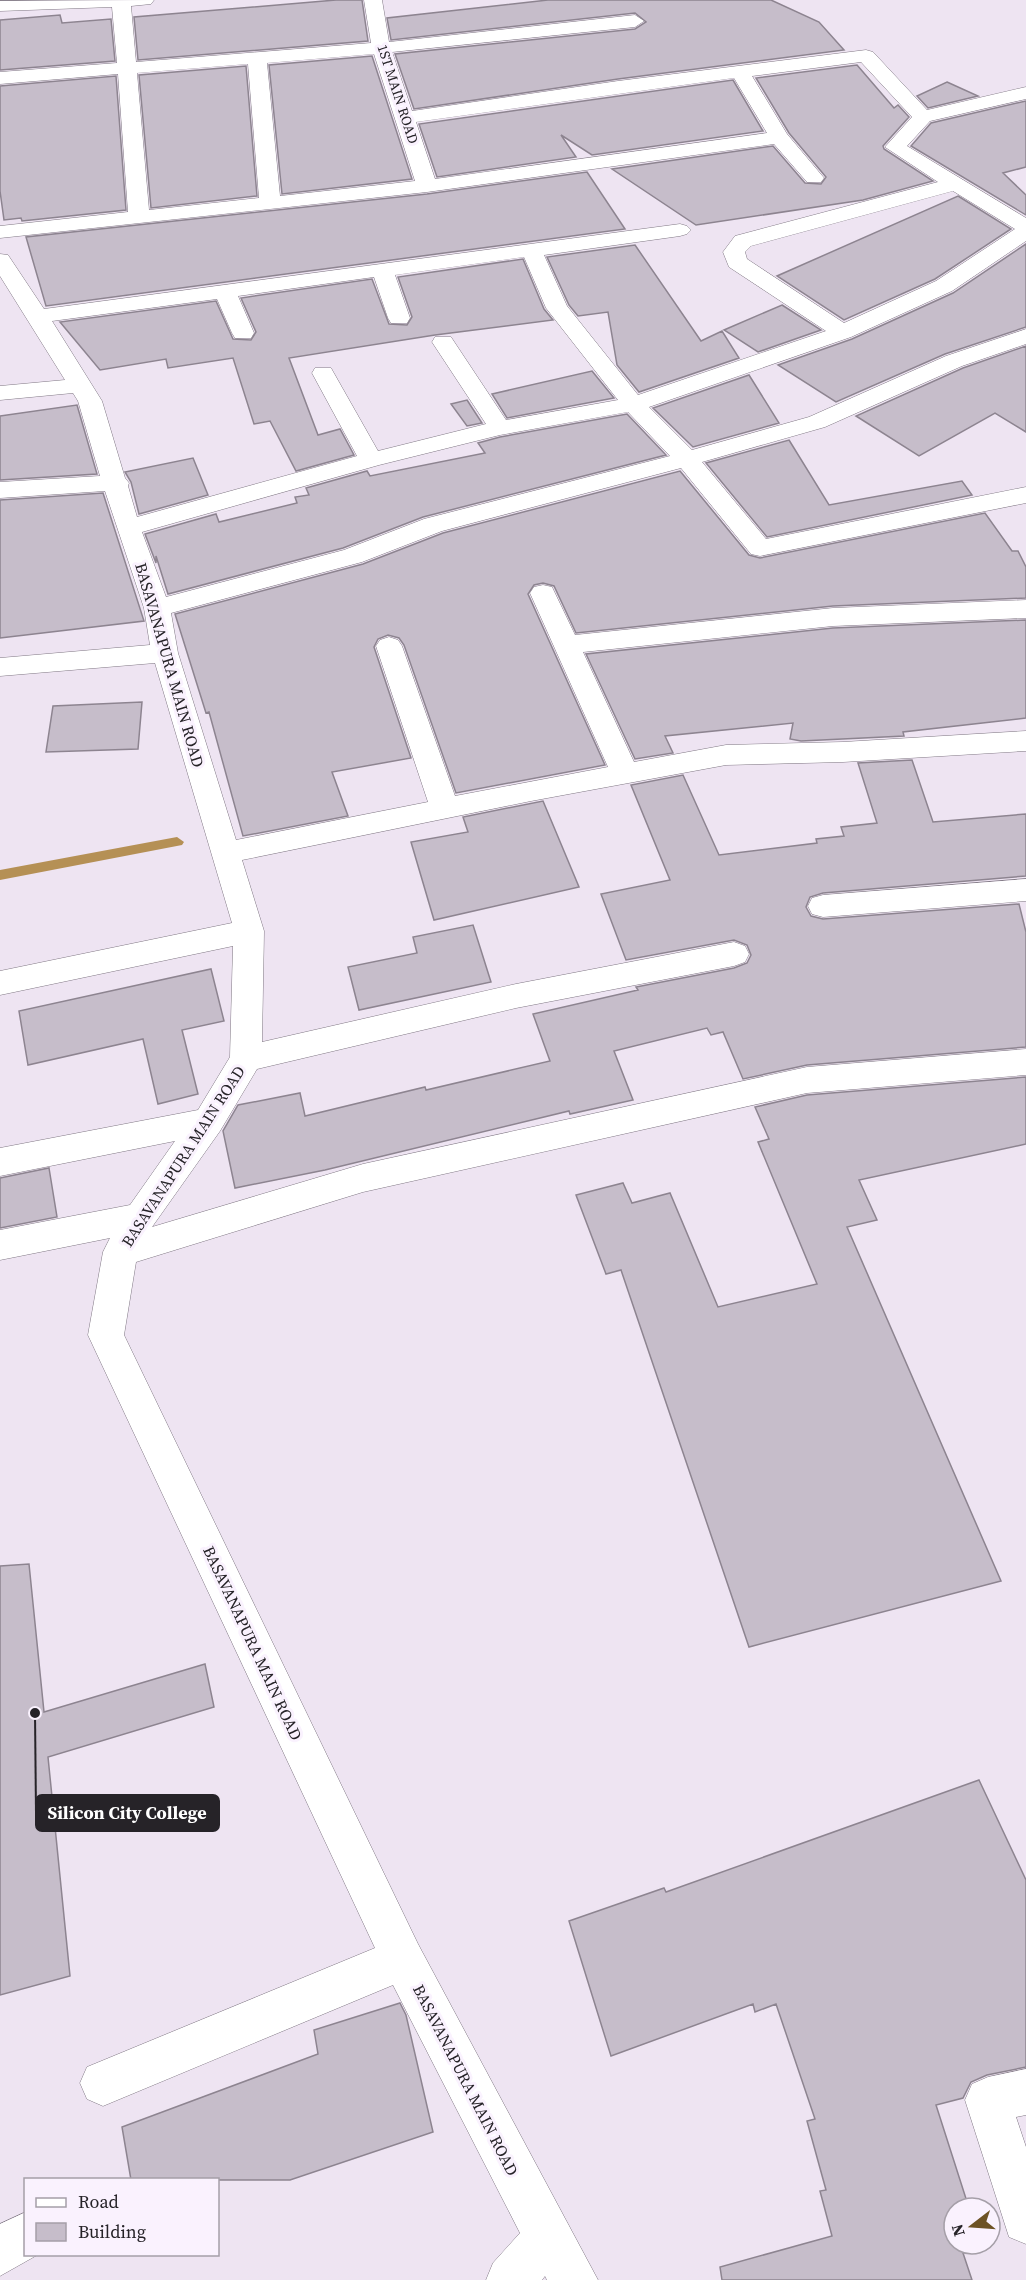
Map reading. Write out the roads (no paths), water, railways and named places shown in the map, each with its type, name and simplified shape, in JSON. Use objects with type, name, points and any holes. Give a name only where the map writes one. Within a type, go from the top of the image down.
[{"type":"street","points":[[0,6],[145,0]]},
{"type":"street","name":"1ST MAIN ROAD","points":[[373,0],[381,48],[427,186]]},
{"type":"street","points":[[121,1],[125,68],[140,216]]},
{"type":"street","points":[[0,78],[381,48],[634,21]]},
{"type":"street","points":[[406,118],[739,71],[866,56],[916,112]]},
{"type":"street","points":[[257,57],[270,204]]},
{"type":"street","points":[[739,71],[779,137],[814,178]]},
{"type":"street","points":[[128,528],[371,460],[500,428],[633,404],[843,332],[944,286],[1026,229],[895,147],[916,112],[1026,93]]},
{"type":"street","points":[[0,232],[427,186],[779,137]]},
{"type":"street","points":[[843,332],[737,262],[734,252],[743,241],[955,184]]},
{"type":"street","points":[[38,316],[383,272],[680,230]]},
{"type":"street","points":[[531,250],[561,313],[633,404],[687,459],[760,549],[1026,495]]},
{"type":"street","name":"BASAVANAPURA MAIN ROAD","points":[[0,260],[38,316],[88,400],[117,483],[128,528],[157,609],[165,653],[249,931],[246,1059],[208,1121],[140,1217],[120,1252],[106,1335],[403,1959],[548,2238],[574,2280]]},
{"type":"street","points":[[383,272],[399,318]]},
{"type":"street","points":[[225,292],[243,333]]},
{"type":"street","points":[[157,609],[353,556],[433,525],[687,459],[817,422],[954,361],[1026,336]]},
{"type":"street","points":[[443,342],[500,428]]},
{"type":"street","points":[[323,373],[371,460]]},
{"type":"street","points":[[0,393],[88,400]]},
{"type":"street","points":[[0,490],[117,483]]},
{"type":"street","points":[[543,593],[625,774]]},
{"type":"street","points":[[566,645],[833,617],[1026,609]]},
{"type":"street","points":[[388,646],[445,809]]},
{"type":"street","points":[[0,667],[165,653]]},
{"type":"street","points":[[226,853],[726,756],[843,752],[1026,741]]},
{"type":"street","points":[[823,906],[1026,890]]},
{"type":"street","points":[[0,983],[249,931]]},
{"type":"street","points":[[246,1059],[516,996],[734,954]]},
{"type":"street","points":[[120,1252],[363,1178],[807,1080],[1026,1062]]},
{"type":"street","points":[[0,1162],[208,1121]]},
{"type":"street","points":[[0,1245],[140,1217]]},
{"type":"street","points":[[103,2083],[403,1959]]},
{"type":"street","points":[[1026,2092],[988,2100],[1026,2220]]},
{"type":"street","points":[[0,2252],[24,2236]]},
{"type":"street","points":[[510,2280],[548,2238]]},
{"type":"waterway","points":[[0,875],[177,842]]},
{"type":"place","name":"Silicon City College","points":[[35,1713]]}]
